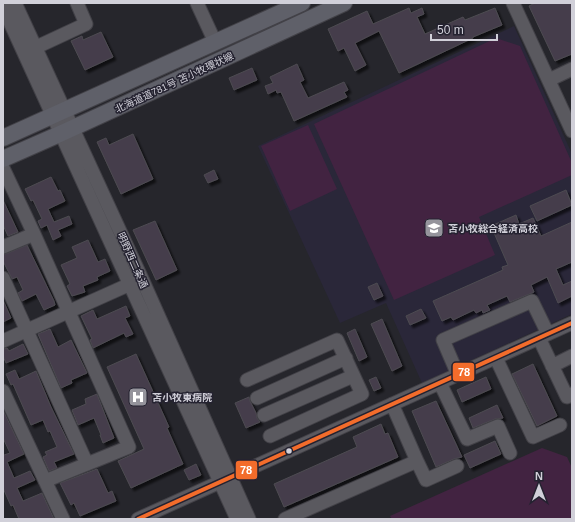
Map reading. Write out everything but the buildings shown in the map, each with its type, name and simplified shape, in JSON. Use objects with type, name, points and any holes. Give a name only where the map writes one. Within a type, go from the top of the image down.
[{"type":"main road","name":"北海道道781号 苫小牧環状線","points":[[3,138],[302,3]]},
{"type":"main road","name":"北海道道781号 苫小牧環状線","points":[[3,159],[344,3]]},
{"type":"street","name":"明野西二条通","points":[[15,3],[30,50]]},
{"type":"street","points":[[30,50],[86,24],[77,3]]},
{"type":"street","points":[[198,3],[215,42]]},
{"type":"street","points":[[517,4],[572,131]]},
{"type":"street","name":"明野西二条通","points":[[3,6],[30,50],[59,113],[225,479],[237,519]]},
{"type":"street","points":[[549,80],[572,69]]},
{"type":"street","points":[[3,168],[129,447],[45,481]]},
{"type":"street","points":[[3,248],[34,234]]},
{"type":"street","points":[[3,278],[28,330],[87,464]]},
{"type":"street","points":[[3,341],[136,282]]},
{"type":"street","points":[[458,374],[443,340],[532,301],[552,366],[567,397],[572,394]]},
{"type":"street","points":[[138,519],[572,323]]},
{"type":"street","points":[[247,380],[337,340],[362,394],[270,436]]},
{"type":"street","points":[[552,366],[572,356]]},
{"type":"street","points":[[257,398],[346,358]]},
{"type":"street","points":[[496,358],[533,437],[560,425]]},
{"type":"street","points":[[264,416],[354,376]]},
{"type":"street","points":[[440,383],[468,439],[498,426],[510,453]]},
{"type":"street","points":[[3,391],[62,519]]},
{"type":"street","points":[[392,404],[426,480],[457,466]]},
{"type":"street","points":[[335,406],[345,425]]},
{"type":"street","points":[[284,519],[417,461]]},
{"type":"street","name":"明野西二条通","points":[[225,479],[250,519]]},
{"type":"shaded area","name":"苫小牧総合経済高校","points":[[514,26],[572,154],[572,314],[422,383],[386,303],[340,323],[258,146]]},
{"type":"shaded area","points":[[496,38],[520,46],[572,163],[572,175],[479,217],[495,255],[394,300],[314,124]]},
{"type":"shaded area","points":[[308,125],[337,189],[290,211],[261,146]]},
{"type":"shaded area","points":[[542,448],[567,457],[572,468],[572,519],[392,519],[390,516]]},
{"type":"transit line","name":"78","points":[[138,519],[572,323]]},
{"type":"place","name":"苫小牧総合経済高校","points":[[434,228]]},
{"type":"place","name":"苫小牧東病院","points":[[138,397]]}]
